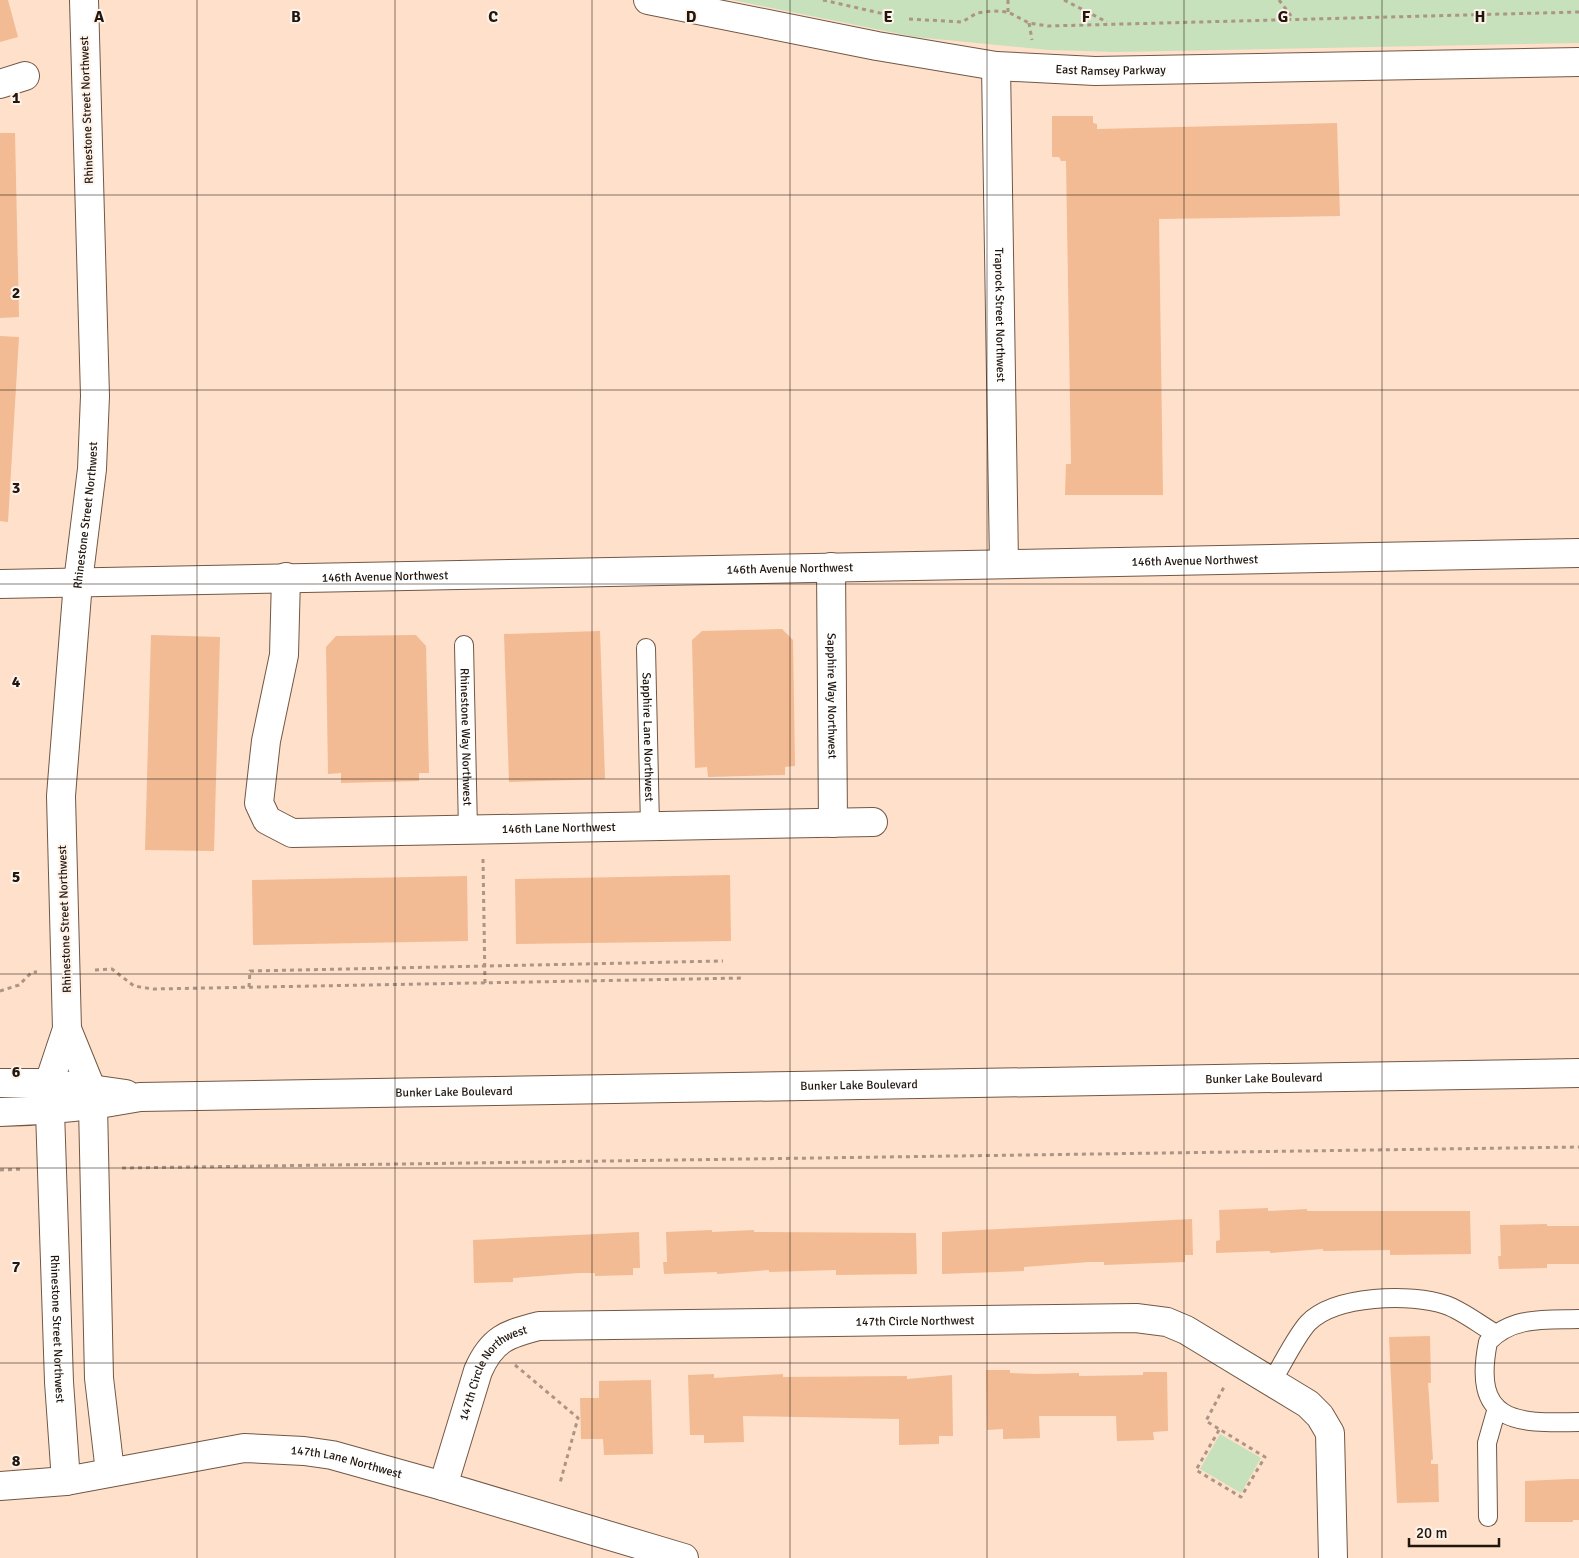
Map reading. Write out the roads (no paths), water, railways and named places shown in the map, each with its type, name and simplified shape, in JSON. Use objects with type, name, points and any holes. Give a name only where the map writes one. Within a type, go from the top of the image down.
[{"type":"street","name":"Rhinestone Street Northwest","points":[[66,1481],[59,1382],[50,1083],[67,1029],[61,796],[78,582],[92,469],[95,396],[84,0]]},
{"type":"street","name":"East Ramsey Parkway","points":[[648,0],[877,46],[996,66],[1095,71],[1579,62]]},
{"type":"street","name":"Traprock Street Northwest","points":[[996,66],[1004,563]]},
{"type":"street","name":"146th Avenue Northwest","points":[[0,584],[1579,553]]},
{"type":"street","name":"Sapphire Way Northwest","points":[[832,567],[833,823]]},
{"type":"street","name":"146th Lane Northwest","points":[[286,577],[284,655],[266,741],[259,803],[267,820],[292,833],[872,822]]},
{"type":"street","name":"Rhinestone Street Northwest","points":[[67,1029],[92,1097],[96,1168],[99,1378],[110,1472]]},
{"type":"street","name":"Bunker Lake Boulevard","points":[[0,1083],[50,1083],[92,1097],[140,1097],[1579,1073]]},
{"type":"street","name":"Bunker Lake Boulevard","points":[[0,1112],[50,1111],[92,1097]]},
{"type":"street","name":"147th Circle Northwest","points":[[443,1486],[478,1371],[484,1358],[495,1343],[511,1333],[539,1326],[1136,1318],[1167,1322],[1186,1330],[1308,1404],[1320,1416],[1330,1433],[1333,1558]]},
{"type":"street","name":"147th Lane Northwest","points":[[0,1486],[66,1481],[225,1451],[274,1448],[332,1455],[684,1558]]},
{"type":"lane","name":"Rhinestone Way Northwest","points":[[464,645],[477,830]]},
{"type":"lane","name":"Sapphire Lane Northwest","points":[[646,648],[650,826]]},
{"type":"lane","points":[[1272,1382],[1308,1324],[1326,1310],[1351,1301],[1426,1299],[1449,1306],[1496,1334]]},
{"type":"lane","points":[[1579,1320],[1528,1321],[1508,1326],[1488,1342],[1483,1372],[1484,1385],[1489,1398],[1508,1417],[1523,1421],[1579,1422]]},
{"type":"lane","points":[[1488,1517],[1487,1443],[1498,1408]]}]
